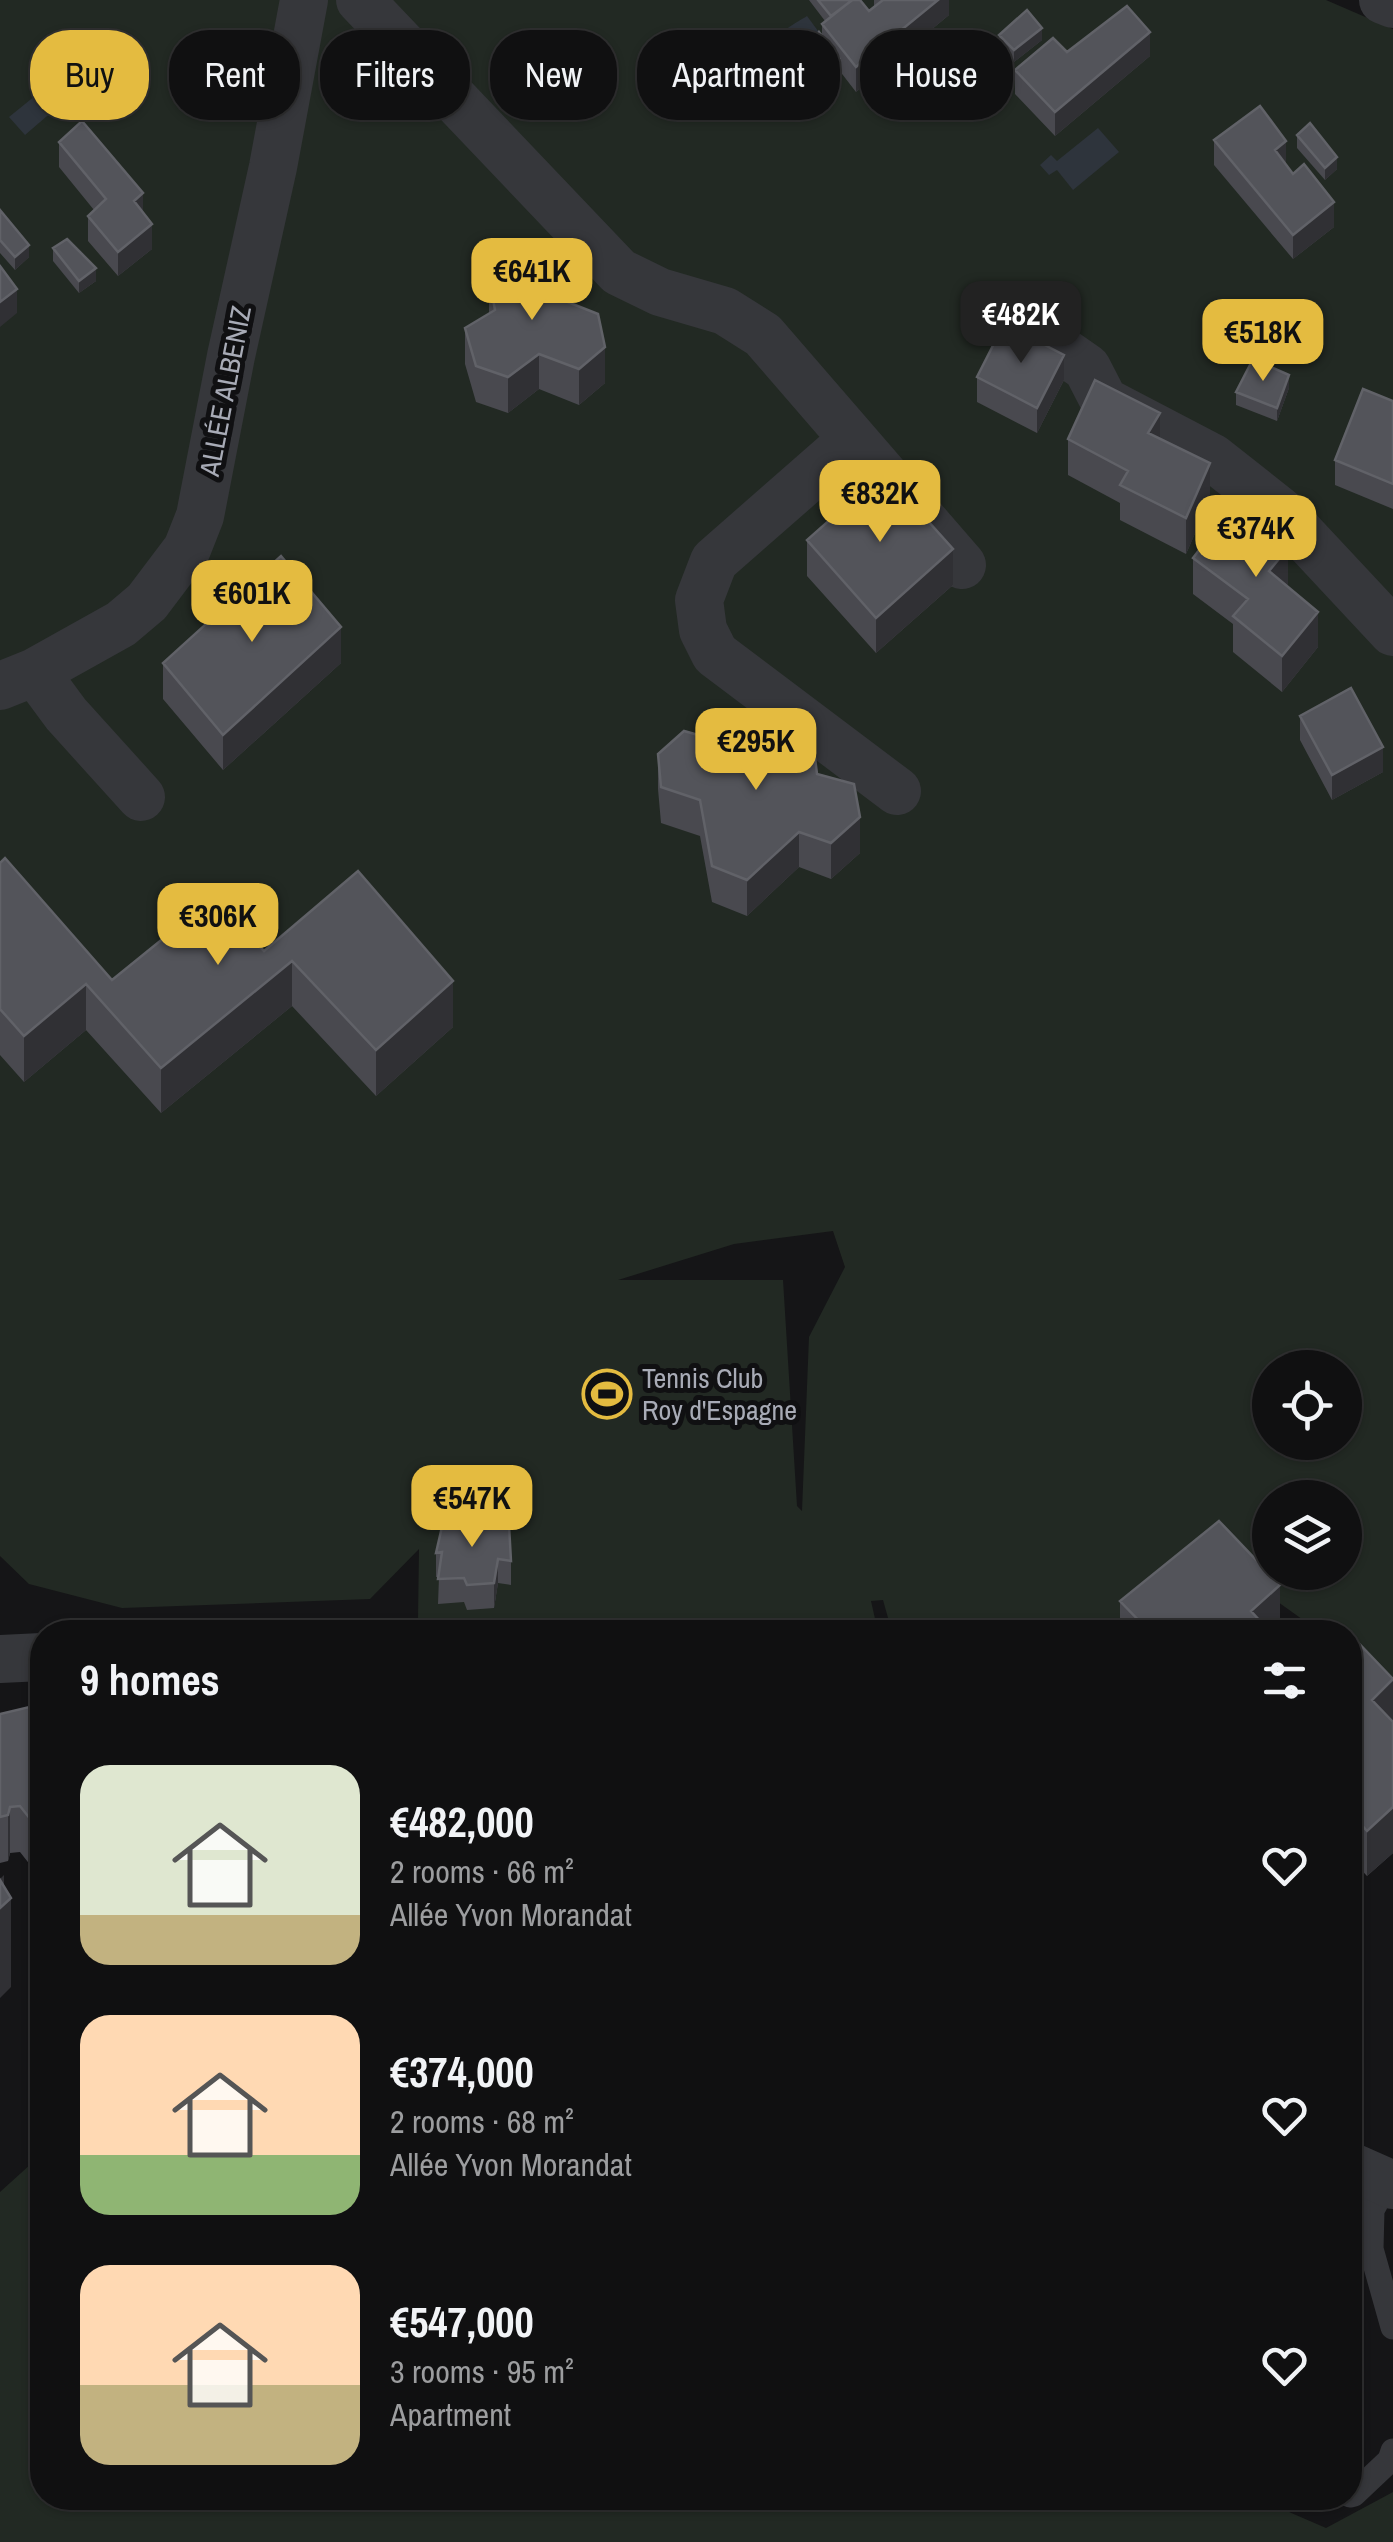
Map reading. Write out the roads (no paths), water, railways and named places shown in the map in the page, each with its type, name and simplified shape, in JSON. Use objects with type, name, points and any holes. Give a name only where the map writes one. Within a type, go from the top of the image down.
[{"type":"street","name":"ALLÉE ALBENIZ","points":[[18,678],[107,633],[148,602],[194,532],[273,167],[304,0]]},
{"type":"street","points":[[360,0],[619,272],[660,292],[724,311],[764,336],[962,566]]},
{"type":"street","points":[[1383,0],[1393,4]]},
{"type":"street","points":[[1054,345],[1087,368],[1104,401],[1213,458],[1280,511],[1393,632]]},
{"type":"street","points":[[852,440],[714,561],[698,600],[703,630],[715,654],[896,791]]},
{"type":"street","points":[[18,678],[66,714],[140,797]]},
{"type":"street","points":[[0,1659],[30,1657]]},
{"type":"lane","points":[[1377,2178],[1370,2249],[1393,2327]]},
{"type":"lane","points":[[1362,2486],[1390,2460],[1393,2451]]},
{"type":"place","name":"Tennis Club Roy d'Espagne","points":[[607,1394]]}]
